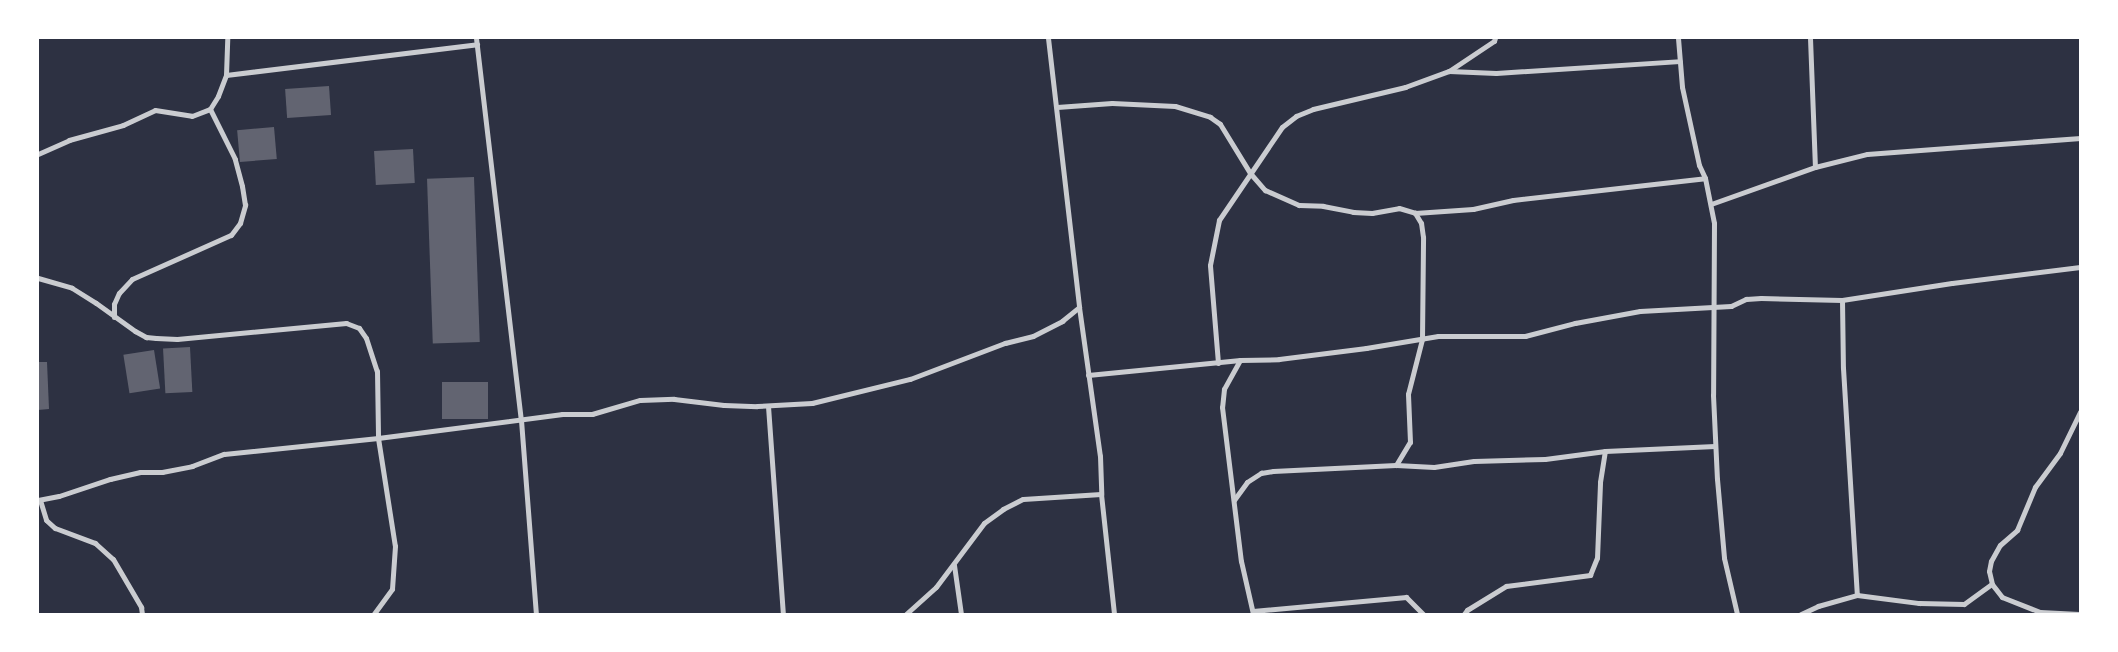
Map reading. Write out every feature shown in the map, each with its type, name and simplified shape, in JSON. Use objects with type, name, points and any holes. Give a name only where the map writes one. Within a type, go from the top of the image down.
[{"type":"street","points":[[38,154],[69,140],[123,125],[155,110],[192,116],[210,109],[218,96],[226,75],[227,38]]},
{"type":"street","points":[[476,38],[521,420],[536,614]]},
{"type":"street","points":[[1048,38],[1079,307],[1100,456],[1101,494],[1114,614]]},
{"type":"street","points":[[1218,363],[1210,265],[1218,220],[1282,127],[1296,116],[1313,109],[1404,87],[1449,71],[1494,41],[1495,38]]},
{"type":"street","points":[[1678,38],[1684,96],[1699,165],[1706,178],[1714,222],[1712,307],[1715,446],[1724,558],[1737,614]]},
{"type":"street","points":[[1810,38],[1815,167]]},
{"type":"street","points":[[226,75],[477,44]]},
{"type":"street","points":[[1449,71],[1496,74],[1680,61]]},
{"type":"street","points":[[1057,107],[1112,103],[1175,106],[1210,117],[1220,124],[1250,174],[1265,190],[1299,206],[1324,206],[1353,212],[1372,213],[1399,208],[1415,213],[1473,209],[1513,200],[1706,178]]},
{"type":"street","points":[[114,317],[114,304],[119,293],[132,279],[231,234],[240,223],[245,205],[235,159],[210,109]]},
{"type":"street","points":[[1711,204],[1815,167],[1867,154],[2080,138]]},
{"type":"street","points":[[1396,465],[1410,442],[1408,394],[1422,339],[1423,237],[1421,222],[1415,213]]},
{"type":"street","points":[[1088,375],[1240,360],[1279,359],[1438,336],[1525,336],[1575,323],[1640,311],[1731,306],[1746,299],[1761,298],[1842,300],[1952,283],[2080,267]]},
{"type":"street","points":[[38,278],[72,288],[146,337],[177,339],[346,323],[354,325],[366,338],[377,371],[378,438],[395,546],[392,589],[374,614]]},
{"type":"street","points":[[1842,300],[1843,368],[1857,595]]},
{"type":"street","points":[[142,614],[141,607],[113,559],[95,543],[55,528],[46,520],[39,500],[140,472],[162,472],[192,466],[224,454],[378,438],[562,414],[592,414],[628,402],[655,398],[724,405],[768,406],[812,403],[910,379],[1005,343],[1044,331],[1079,307]]},
{"type":"street","points":[[1240,360],[1224,389],[1222,407],[1245,581],[1251,596],[1253,613],[1406,597],[1423,614]]},
{"type":"street","points":[[768,406],[783,614]]},
{"type":"street","points":[[2079,614],[2040,612],[2002,597],[1992,584],[1989,571],[1991,561],[2000,545],[2017,530],[2035,487],[2060,453],[2080,412]]},
{"type":"street","points":[[1234,500],[1247,482],[1261,473],[1396,465],[1434,467],[1474,461],[1545,459],[1605,451],[1715,446]]},
{"type":"street","points":[[1464,614],[1467,610],[1506,586],[1590,575],[1597,558],[1600,482],[1605,451]]},
{"type":"street","points":[[906,614],[936,587],[984,523],[1004,509],[1023,499],[1101,494]]},
{"type":"street","points":[[954,564],[961,614]]},
{"type":"street","points":[[1801,614],[1818,606],[1857,595],[1919,603],[1964,604],[1992,584]]},
{"type":"building","points":[[329,86],[331,115],[287,118],[285,89]]},
{"type":"building","points":[[274,127],[277,159],[240,162],[237,130]]},
{"type":"building","points":[[413,149],[415,183],[376,185],[374,151]]},
{"type":"building","points":[[474,177],[480,342],[433,344],[427,179]]},
{"type":"building","points":[[190,347],[192,392],[165,393],[163,348]]},
{"type":"building","points":[[154,350],[160,389],[129,393],[123,355]]},
{"type":"building","points":[[38,362],[47,362],[49,409],[38,410]]},
{"type":"building","points":[[442,382],[488,382],[488,419],[442,419]]}]
